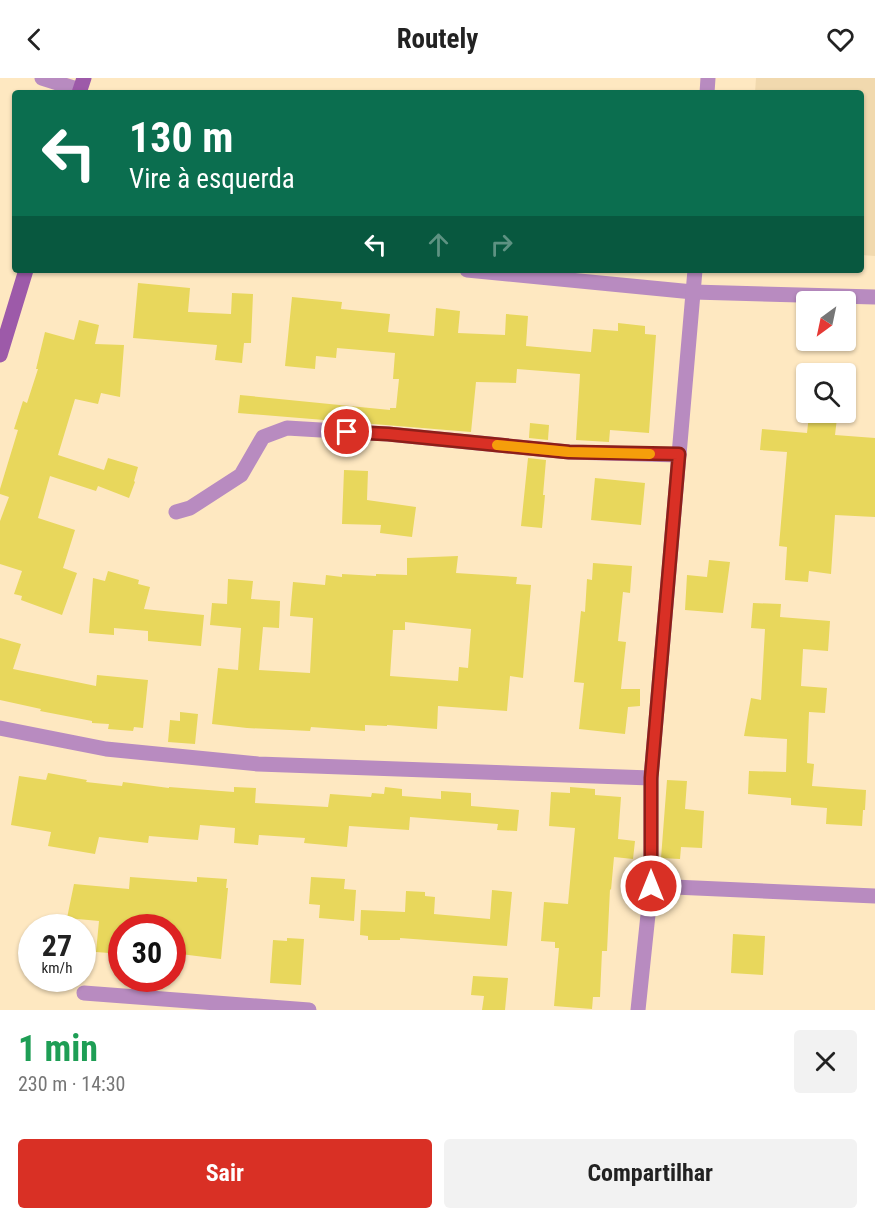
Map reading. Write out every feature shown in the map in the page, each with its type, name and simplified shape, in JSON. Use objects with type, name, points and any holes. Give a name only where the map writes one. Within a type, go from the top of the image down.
[{"type":"street","points":[[42,78],[81,87]]},
{"type":"street","points":[[0,355],[25,273]]},
{"type":"street","points":[[498,273],[693,292],[875,297]]},
{"type":"street","points":[[638,1010],[651,886],[651,778],[695,273]]},
{"type":"street","points":[[176,512],[190,508],[241,475],[263,437],[287,428],[388,434],[569,452],[679,454]]},
{"type":"street","points":[[0,728],[106,748],[258,764],[651,778]]},
{"type":"street","points":[[651,886],[875,896]]},
{"type":"street","points":[[84,993],[309,1010]]},
{"type":"shaded area","points":[[756,78],[875,78],[875,256],[864,255],[864,90],[755,90]]},
{"type":"building","points":[[138,283],[190,288],[188,312],[231,314],[232,293],[253,294],[251,343],[244,343],[242,363],[215,360],[217,345],[133,338]]},
{"type":"building","points":[[292,297],[342,302],[341,309],[390,314],[388,332],[434,336],[436,308],[460,311],[458,333],[505,335],[506,314],[528,316],[526,346],[591,352],[593,329],[618,331],[618,323],[645,326],[645,334],[656,335],[649,433],[610,430],[609,442],[576,440],[580,374],[517,369],[516,383],[476,382],[471,432],[238,413],[240,395],[390,410],[390,408],[396,408],[399,379],[393,379],[395,353],[337,348],[336,358],[316,356],[315,369],[285,366]]},
{"type":"building","points":[[79,320],[99,325],[95,344],[124,345],[120,397],[101,393],[98,404],[75,399],[58,455],[104,470],[108,458],[138,467],[129,498],[98,486],[96,491],[50,476],[38,518],[75,530],[63,568],[77,573],[62,615],[21,600],[22,596],[14,594],[22,571],[0,564],[0,521],[9,497],[0,494],[0,489],[18,430],[14,429],[23,401],[27,403],[38,369],[36,369],[45,332],[74,340]]},
{"type":"building","points":[[530,423],[549,425],[548,440],[529,438]]},
{"type":"building","points":[[808,423],[836,423],[835,435],[875,438],[875,517],[835,515],[831,574],[809,571],[808,582],[785,580],[787,547],[779,546],[787,452],[760,450],[762,429],[807,433]]},
{"type":"building","points":[[528,458],[546,460],[542,528],[521,526]]},
{"type":"building","points":[[344,470],[368,471],[367,500],[416,507],[412,537],[380,533],[381,525],[342,524]]},
{"type":"building","points":[[595,478],[645,483],[641,525],[591,520]]},
{"type":"building","points":[[458,556],[456,573],[517,577],[516,584],[531,585],[523,678],[510,676],[507,711],[438,706],[437,729],[365,725],[365,731],[311,727],[310,731],[212,724],[218,668],[238,670],[241,628],[210,625],[212,603],[227,604],[228,579],[253,581],[251,599],[280,601],[279,628],[263,627],[259,670],[310,673],[313,618],[290,616],[293,582],[325,585],[326,575],[342,577],[342,574],[407,575],[407,558]],"holes":[[[405,622],[471,629],[468,668],[459,667],[458,681],[390,676],[393,630],[405,630]]]},
{"type":"building","points":[[709,560],[730,562],[723,613],[685,610],[687,575],[707,577]]},
{"type":"building","points":[[593,563],[632,566],[630,593],[623,592],[618,641],[626,642],[621,689],[640,689],[640,706],[628,707],[625,734],[579,729],[584,683],[574,682],[581,611],[585,612],[587,579],[592,580]]},
{"type":"building","points":[[108,571],[139,580],[138,584],[150,587],[144,609],[204,615],[201,646],[148,641],[148,631],[114,628],[114,635],[89,633],[93,578],[105,581]]},
{"type":"building","points":[[753,603],[781,604],[780,617],[830,621],[828,651],[803,649],[801,686],[827,688],[825,713],[809,712],[807,763],[814,764],[812,786],[866,790],[862,826],[826,824],[827,808],[791,805],[791,798],[748,794],[749,771],[786,772],[787,739],[744,736],[751,698],[761,700],[765,629],[751,628]]},
{"type":"building","points":[[0,638],[21,644],[13,669],[96,686],[97,675],[148,680],[143,728],[134,727],[133,731],[108,729],[109,724],[92,723],[92,721],[40,711],[41,709],[0,700]]},
{"type":"building","points":[[180,712],[198,714],[195,744],[168,742],[170,720],[180,721]]},
{"type":"building","points":[[48,773],[87,780],[86,782],[122,786],[123,782],[169,788],[234,792],[234,787],[256,788],[255,803],[328,807],[330,794],[371,797],[372,793],[384,794],[385,787],[402,789],[402,796],[441,799],[441,791],[471,793],[471,806],[519,810],[517,831],[497,830],[498,824],[410,817],[409,830],[349,826],[347,847],[304,843],[305,838],[259,835],[258,845],[234,843],[235,828],[200,825],[198,840],[149,836],[148,843],[99,837],[95,854],[48,846],[51,832],[11,825],[19,776],[46,780]]},
{"type":"building","points":[[667,780],[687,781],[685,809],[704,811],[702,848],[681,847],[680,859],[661,858]]},
{"type":"building","points":[[570,787],[595,789],[595,795],[621,797],[618,839],[635,841],[633,859],[614,857],[607,951],[602,951],[600,997],[593,997],[592,1009],[554,1006],[559,948],[555,948],[555,942],[541,941],[544,902],[568,904],[575,828],[549,826],[551,792],[570,793]]},
{"type":"building","points":[[130,877],[197,882],[197,877],[227,879],[221,959],[186,955],[186,914],[108,914],[108,953],[96,952],[99,921],[96,921],[96,914],[68,914],[74,884],[129,889]]},
{"type":"building","points":[[311,877],[345,879],[344,889],[356,890],[354,921],[319,918],[320,905],[309,904]]},
{"type":"building","points":[[492,890],[512,892],[507,946],[400,938],[400,940],[368,940],[368,936],[360,935],[361,910],[405,912],[406,891],[425,892],[425,896],[435,897],[434,914],[490,919]]},
{"type":"building","points":[[733,934],[765,936],[763,975],[731,973]]},
{"type":"building","points":[[287,938],[304,939],[301,985],[270,983],[273,940],[287,941]]},
{"type":"building","points":[[473,976],[508,978],[505,1010],[482,1010],[484,996],[471,995]]},
{"type":"slow traffic","points":[[497,445],[569,452],[650,454]]},
{"type":"route","points":[[347,432],[569,452],[679,454],[651,778],[651,886]]}]
